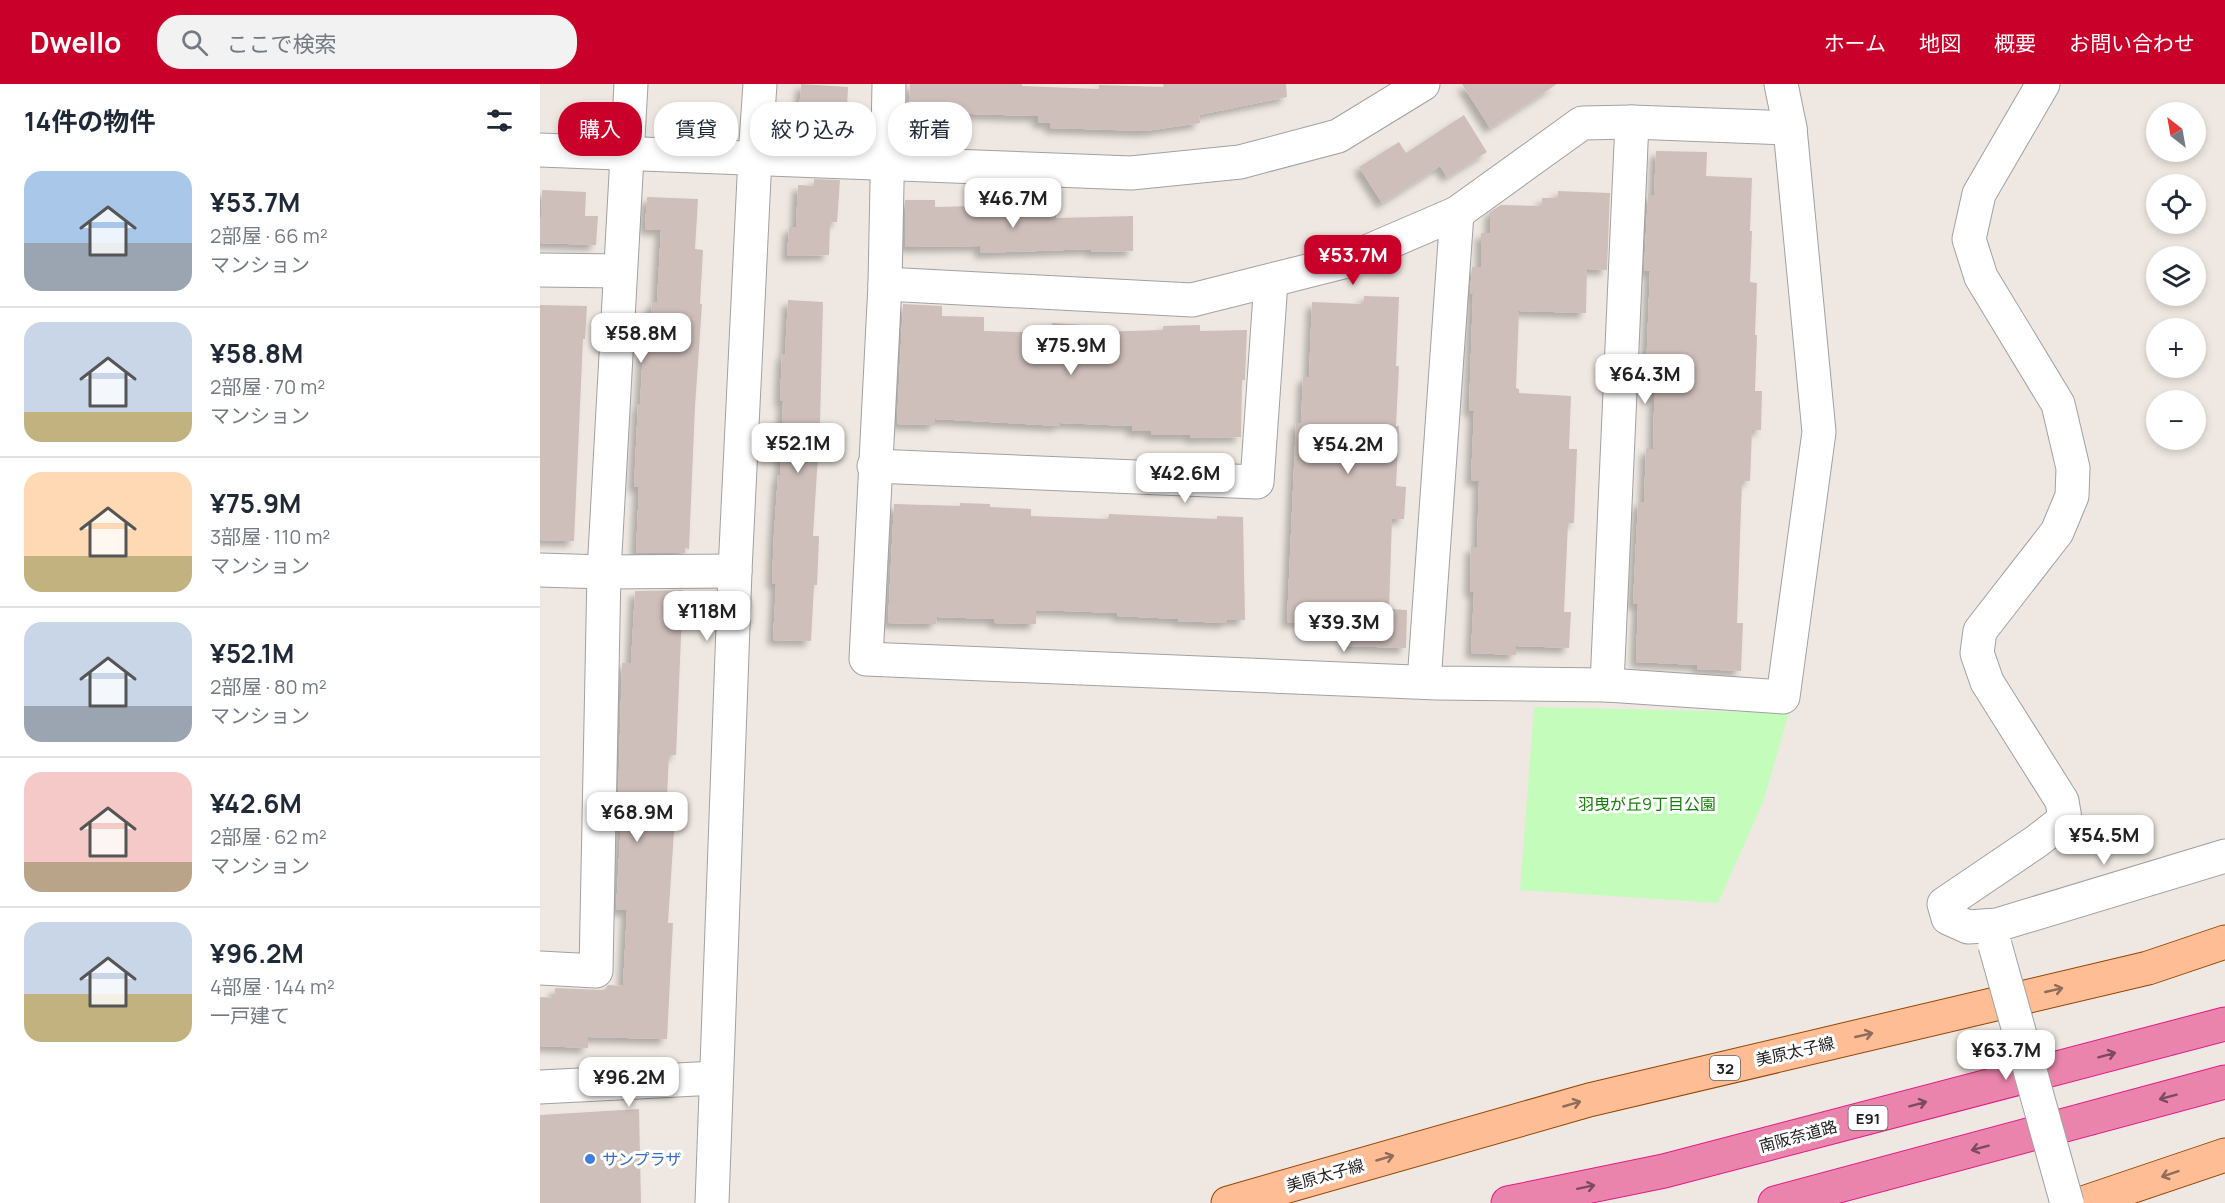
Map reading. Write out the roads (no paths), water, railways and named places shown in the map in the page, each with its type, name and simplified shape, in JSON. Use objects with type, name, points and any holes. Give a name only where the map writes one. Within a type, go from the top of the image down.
[{"type":"highway","name":"南阪奈道路","points":[[1508,1203],[1664,1171],[2225,1024]]},
{"type":"highway","points":[[1775,1203],[2225,1082]]},
{"type":"main road","name":"美原太子線","points":[[1228,1203],[1589,1100],[2148,968],[2225,942]]},
{"type":"main road","points":[[2083,1203],[2225,1155]]},
{"type":"street","points":[[630,102],[631,84]]},
{"type":"street","points":[[712,1203],[735,571],[760,84]]},
{"type":"street","points":[[889,84],[885,284],[866,658],[1424,682],[1607,685],[1783,697],[1819,432],[1790,128],[1781,84]]},
{"type":"street","points":[[642,154],[1131,173],[1240,162],[1338,136],[1423,84]]},
{"type":"street","points":[[2043,84],[1978,194],[1970,239],[1981,277],[2058,404],[2073,468],[2072,496],[2057,532],[1980,631],[1977,653],[1986,682],[2062,801],[2065,819],[2037,841],[1944,904],[1948,918],[1968,927],[1996,935],[2225,856]]},
{"type":"street","points":[[885,284],[1192,300],[1343,262],[1457,213],[1582,123],[1632,122],[1790,128]]},
{"type":"street","points":[[1607,685],[1632,122]]},
{"type":"street","points":[[540,150],[558,151]]},
{"type":"street","points":[[540,968],[596,971],[604,572],[627,156]]},
{"type":"street","points":[[1424,682],[1457,213]]},
{"type":"street","points":[[540,270],[620,272]]},
{"type":"street","points":[[874,466],[1257,482],[1271,281]]},
{"type":"street","points":[[540,570],[735,571]]},
{"type":"street","points":[[1996,935],[2067,1203]]},
{"type":"street","points":[[540,1088],[716,1078]]},
{"type":"place","name":"サンプラザ","points":[[590,1159]]},
{"type":"park label","name":"羽曳が丘9丁目公園","points":[[1647,804]]}]
